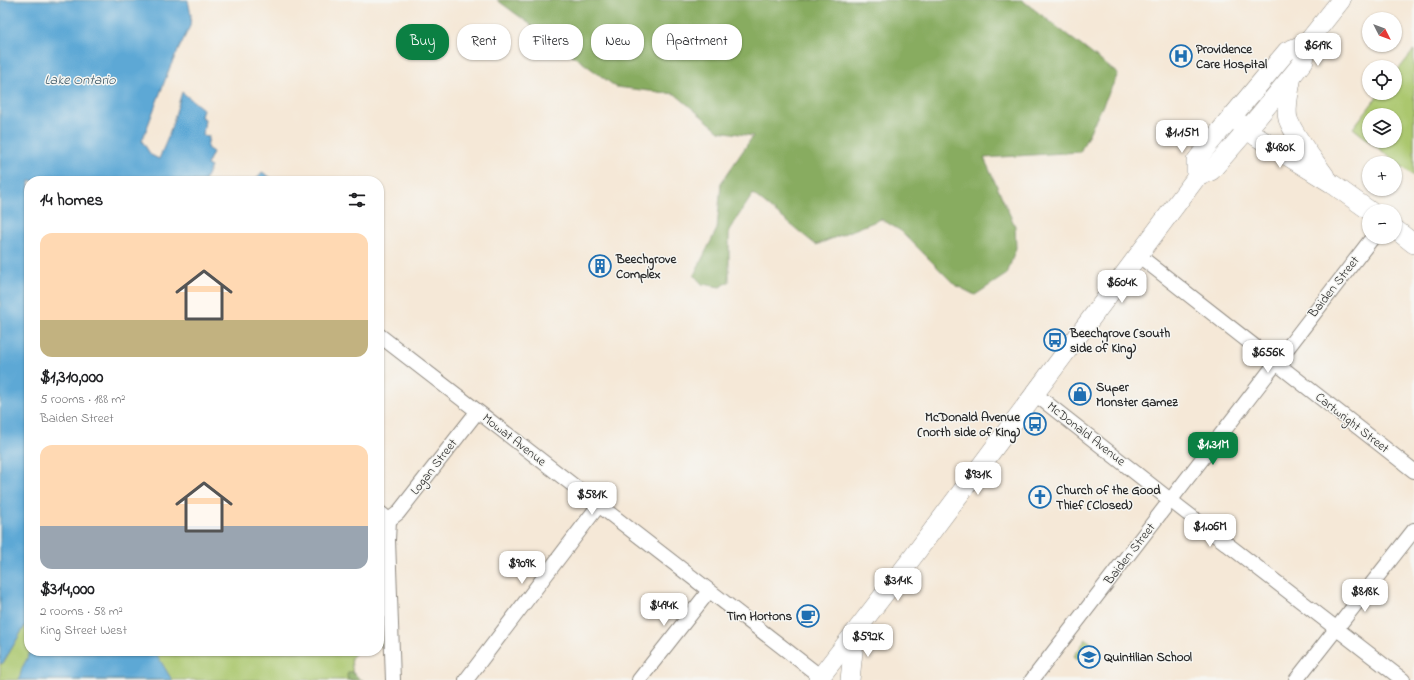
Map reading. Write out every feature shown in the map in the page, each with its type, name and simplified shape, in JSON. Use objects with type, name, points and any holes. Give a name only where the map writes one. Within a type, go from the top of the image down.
[{"type":"main road","points":[[1196,178],[1196,161],[1287,51],[1307,42],[1341,0]]},
{"type":"main road","points":[[821,679],[1196,178],[1211,171],[1304,61],[1307,42]]},
{"type":"main road","points":[[1292,75],[1288,96],[1288,118],[1295,132],[1331,183]]},
{"type":"main road","points":[[1232,117],[1257,137],[1331,183],[1362,205]]},
{"type":"main road","points":[[1402,235],[1414,244]]},
{"type":"main road","points":[[850,680],[855,633]]},
{"type":"street","name":"Baiden Street","points":[[1032,680],[1171,501],[1275,363],[1368,244]]},
{"type":"street","name":"Cartwright Street","points":[[1138,255],[1414,471]]},
{"type":"street","name":"Mowat Avenue","points":[[384,339],[821,679]]},
{"type":"street","name":"McDonald Avenue","points":[[1035,394],[1403,680]]},
{"type":"street","name":"Logan Street","points":[[384,516],[398,513],[477,412]]},
{"type":"street","points":[[466,680],[599,506]]},
{"type":"street","points":[[384,516],[388,540],[392,680]]},
{"type":"street","points":[[1296,680],[1414,530]]},
{"type":"street","points":[[639,680],[709,591]]},
{"type":"green space","points":[[497,0],[1022,0],[1118,74],[1080,152],[984,158],[1015,226],[1016,248],[1007,274],[975,295],[955,285],[901,231],[881,219],[816,245],[753,194],[729,230],[729,282],[720,287],[702,284],[694,275],[717,229],[721,183],[753,136],[719,131],[675,94],[616,87],[579,60],[583,60],[583,24],[530,24]]},
{"type":"green space","points":[[1414,50],[1414,176],[1402,167],[1402,156],[1388,156],[1378,148],[1402,148],[1402,108],[1368,108],[1375,100],[1402,100],[1402,65]]},
{"type":"green space","points":[[1362,116],[1362,135],[1353,128]]},
{"type":"green space","points":[[24,627],[24,656],[353,656],[351,658],[353,678],[363,680],[0,680],[0,664],[3,663]]},
{"type":"green space","points":[[1086,639],[1098,648],[1086,665],[1074,656]]},
{"type":"green space","points":[[348,672],[352,672],[361,680],[348,680]]},
{"type":"water","name":"Lake Ontario","points":[[0,0],[188,0],[191,15],[190,26],[170,67],[142,141],[151,155],[159,159],[169,135],[182,92],[203,109],[201,117],[205,119],[203,135],[209,136],[207,148],[213,152],[207,165],[211,167],[206,176],[24,176],[24,627],[3,663],[0,664]]},
{"type":"water","points":[[262,172],[268,176],[259,176]]},
{"type":"water","points":[[28,656],[158,656],[172,680],[19,680],[22,668]]},
{"type":"place","name":"Providence Care Hospital","points":[[1181,56]]},
{"type":"place","name":"Beechgrove Complex","points":[[600,266]]},
{"type":"place","name":"Beechgrove (south side of King)","points":[[1055,340]]},
{"type":"place","name":"Super Monster Gamez","points":[[1080,394]]},
{"type":"place","name":"McDonald Avenue (north side of King)","points":[[1035,424]]},
{"type":"place","name":"Church of the Good Thief (Closed)","points":[[1040,497]]},
{"type":"place","name":"Tim Hortons","points":[[808,616]]},
{"type":"place","name":"Quintilian School","points":[[1089,657]]}]
